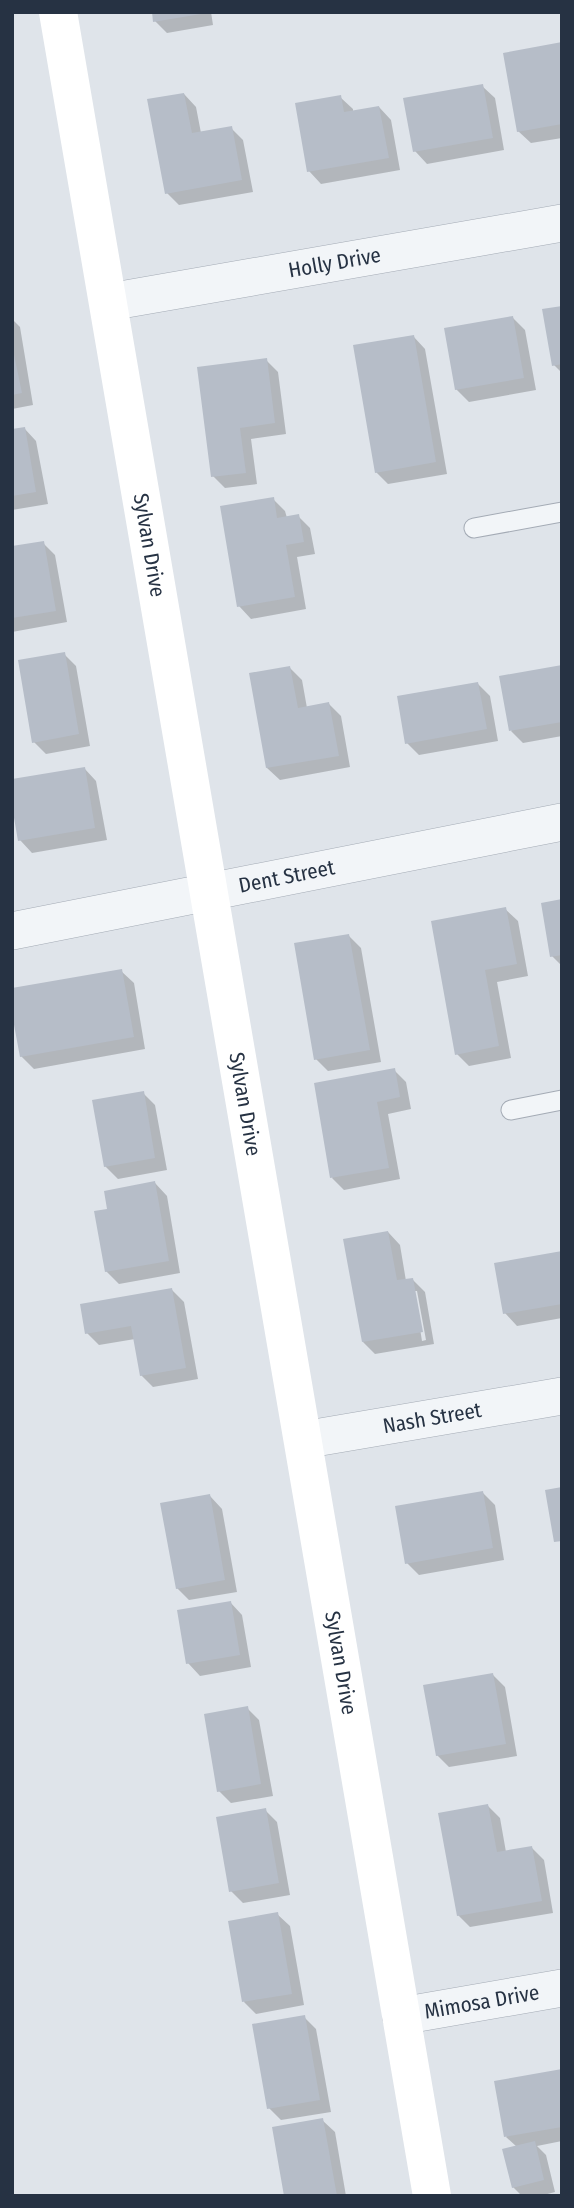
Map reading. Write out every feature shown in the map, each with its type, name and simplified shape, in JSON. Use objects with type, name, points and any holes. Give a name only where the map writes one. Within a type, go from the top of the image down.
[{"type":"street","name":"Sylvan Drive","points":[[58,12],[432,2196]]},
{"type":"street","name":"Holly Drive","points":[[108,302],[562,223]]},
{"type":"street","name":"Dent Street","points":[[12,931],[562,822]]},
{"type":"street","name":"Nash Street","points":[[303,1440],[562,1396]]},
{"type":"street","name":"Mimosa Drive","points":[[401,2016],[562,1988]]},
{"type":"lane","points":[[474,528],[562,512]]},
{"type":"lane","points":[[510,1110],[562,1100]]},
{"type":"building","points":[[152,12],[201,12],[201,14],[153,22]]},
{"type":"building","points":[[562,42],[562,124],[517,132],[503,53]]},
{"type":"building","points":[[483,84],[493,138],[413,152],[403,98]]},
{"type":"building","points":[[184,93],[192,133],[232,126],[242,180],[165,194],[147,99]]},
{"type":"building","points":[[341,95],[344,112],[379,106],[389,158],[307,172],[295,103]]},
{"type":"building","points":[[562,306],[562,364],[552,366],[542,309]]},
{"type":"building","points":[[513,316],[524,378],[455,390],[444,328]]},
{"type":"building","points":[[414,335],[436,462],[375,473],[353,345]]},
{"type":"building","points":[[12,345],[22,393],[12,395]]},
{"type":"building","points":[[267,358],[275,423],[240,428],[246,473],[211,477],[197,367]]},
{"type":"building","points":[[25,427],[36,492],[12,496],[12,429]]},
{"type":"building","points":[[274,497],[277,518],[299,514],[304,542],[286,545],[295,597],[237,607],[220,506]]},
{"type":"building","points":[[44,541],[56,611],[12,618],[12,546]]},
{"type":"building","points":[[65,652],[79,734],[32,743],[18,660]]},
{"type":"building","points":[[562,665],[562,722],[509,731],[499,676]]},
{"type":"building","points":[[290,666],[298,708],[329,702],[339,756],[266,768],[249,673]]},
{"type":"building","points":[[478,682],[487,729],[405,744],[397,696]]},
{"type":"building","points":[[85,767],[95,828],[18,841],[12,806],[12,779]]},
{"type":"building","points":[[562,899],[562,955],[550,957],[541,903]]},
{"type":"building","points":[[506,907],[517,964],[485,970],[499,1046],[455,1055],[431,921]]},
{"type":"building","points":[[349,934],[370,1050],[314,1060],[294,943]]},
{"type":"building","points":[[122,969],[134,1037],[20,1057],[12,1014],[12,988]]},
{"type":"building","points":[[395,1068],[400,1097],[377,1102],[389,1168],[330,1178],[314,1083]]},
{"type":"building","points":[[144,1091],[155,1158],[104,1167],[92,1100]]},
{"type":"building","points":[[155,1181],[169,1261],[105,1272],[94,1211],[107,1209],[104,1191]]},
{"type":"building","points":[[388,1231],[397,1280],[413,1278],[423,1332],[362,1342],[343,1239]]},
{"type":"building","points":[[562,1251],[562,1304],[503,1314],[494,1263]]},
{"type":"building","points":[[172,1288],[186,1368],[140,1376],[131,1326],[85,1334],[80,1304]]},
{"type":"building","points":[[562,1487],[562,1541],[554,1542],[545,1490]]},
{"type":"building","points":[[483,1491],[493,1548],[405,1564],[395,1506]]},
{"type":"building","points":[[210,1494],[225,1580],[176,1589],[160,1503]]},
{"type":"building","points":[[231,1601],[240,1655],[186,1664],[177,1610]]},
{"type":"building","points":[[493,1673],[506,1744],[436,1756],[423,1685]]},
{"type":"building","points":[[248,1706],[261,1784],[217,1792],[204,1714]]},
{"type":"building","points":[[488,1804],[497,1852],[532,1846],[542,1901],[457,1916],[438,1813]]},
{"type":"building","points":[[266,1808],[279,1883],[229,1892],[216,1817]]},
{"type":"building","points":[[278,1912],[292,1994],[242,2002],[228,1921]]},
{"type":"building","points":[[305,2015],[320,2100],[267,2109],[252,2024]]},
{"type":"building","points":[[562,2069],[562,2127],[504,2137],[494,2081]]},
{"type":"building","points":[[323,2118],[337,2196],[284,2196],[272,2127]]},
{"type":"building","points":[[535,2141],[544,2180],[512,2188],[502,2149]]}]
